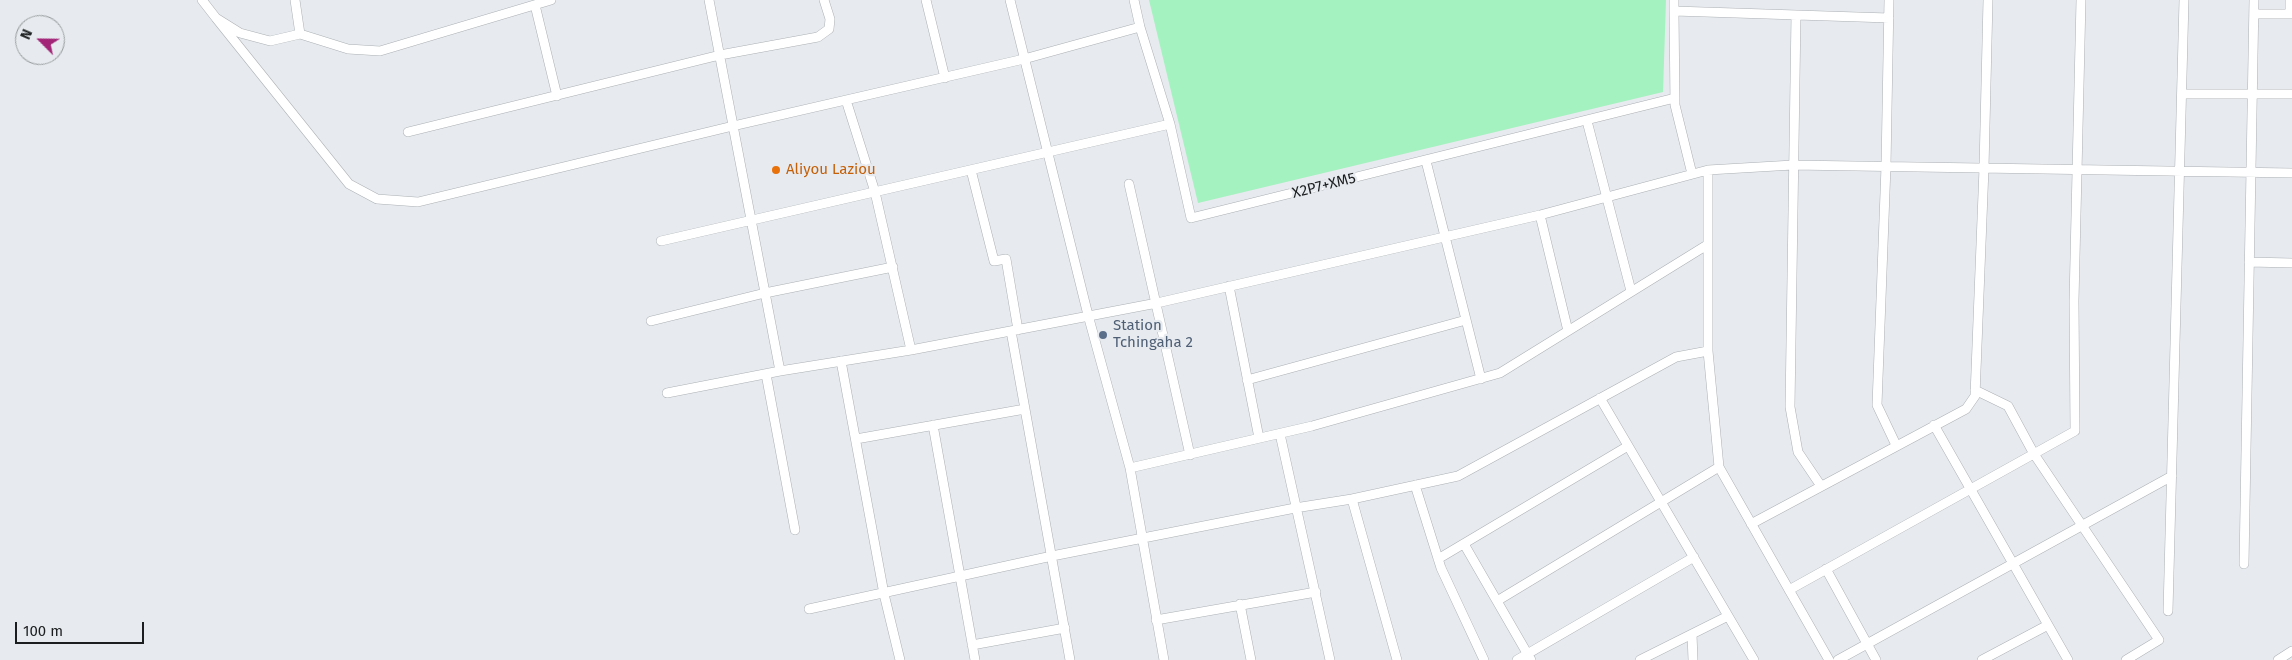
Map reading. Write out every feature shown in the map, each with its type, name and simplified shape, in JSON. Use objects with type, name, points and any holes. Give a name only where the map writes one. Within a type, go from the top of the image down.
[{"type":"street","points":[[202,0],[349,184],[377,199],[418,202],[733,126],[1024,60],[1140,28]]},
{"type":"street","points":[[295,0],[300,34]]},
{"type":"street","points":[[216,18],[240,33],[270,41],[300,34],[348,49],[380,51],[551,0]]},
{"type":"street","points":[[709,0],[780,372]]},
{"type":"street","points":[[408,132],[720,55],[818,37],[829,29],[830,19],[824,0]]},
{"type":"street","points":[[926,0],[945,78]]},
{"type":"street","points":[[1010,0],[1088,315],[1130,468],[1144,538],[1164,660]]},
{"type":"street","name":"X2P7+XM5","points":[[1134,0],[1140,28],[1170,124],[1191,218],[1675,98]]},
{"type":"street","points":[[1674,0],[1675,98],[1692,174]]},
{"type":"street","points":[[1889,0],[1886,166],[1877,404],[1896,445]]},
{"type":"street","points":[[1751,524],[1971,405],[1975,390],[1984,168],[1988,0]]},
{"type":"street","points":[[1789,590],[2075,431],[2074,301],[2080,0]]},
{"type":"street","points":[[2168,611],[2184,0]]},
{"type":"street","points":[[2244,564],[2254,0]]},
{"type":"street","points":[[2254,14],[2291,14],[2290,0]]},
{"type":"street","points":[[535,5],[557,96]]},
{"type":"street","points":[[1674,11],[1889,18]]},
{"type":"street","points":[[1796,15],[1790,407],[1798,452],[1821,486]]},
{"type":"street","points":[[2182,94],[2292,94]]},
{"type":"street","points":[[846,100],[876,192],[912,350]]},
{"type":"street","points":[[1587,121],[1631,290]]},
{"type":"street","points":[[661,241],[1170,124]]},
{"type":"street","points":[[1426,161],[1481,379]]},
{"type":"street","points":[[667,393],[766,374],[912,350],[1157,303],[1540,214],[1708,170],[1793,165],[2292,174]]},
{"type":"street","points":[[971,170],[994,261],[1006,259],[1025,409],[1070,660]]},
{"type":"street","points":[[1708,170],[1706,245],[1708,351],[1719,467],[1829,660]]},
{"type":"street","points":[[1129,184],[1190,455]]},
{"type":"street","points":[[1540,214],[1568,330]]},
{"type":"street","points":[[1130,468],[1280,434],[1500,373],[1706,245]]},
{"type":"street","points":[[2249,262],[2292,263]]},
{"type":"street","points":[[651,321],[766,293],[893,267]]},
{"type":"street","points":[[1229,286],[1259,438]]},
{"type":"street","points":[[1247,380],[1466,320]]},
{"type":"street","points":[[809,609],[1052,556],[1295,508],[1352,499],[1458,476],[1676,357],[1708,351]]},
{"type":"street","points":[[841,361],[884,594],[900,660]]},
{"type":"street","points":[[766,374],[796,530]]},
{"type":"street","points":[[1975,390],[2008,406],[2034,454],[2160,640],[2126,660]]},
{"type":"street","points":[[1600,398],[1754,660]]},
{"type":"street","points":[[856,439],[1025,409]]},
{"type":"street","points":[[933,425],[975,660]]},
{"type":"street","points":[[1934,425],[2068,660]]},
{"type":"street","points":[[1280,434],[1330,660]]},
{"type":"street","points":[[1438,559],[1628,446]]},
{"type":"street","points":[[1497,601],[1719,467]]},
{"type":"street","points":[[1838,660],[2172,476]]},
{"type":"street","points":[[1415,485],[1438,559],[1484,660]]},
{"type":"street","points":[[1352,499],[1398,660]]},
{"type":"street","points":[[1464,544],[1529,657]]},
{"type":"street","points":[[1517,660],[1529,657],[1694,557]]},
{"type":"street","points":[[1826,569],[1876,660]]},
{"type":"street","points":[[1156,620],[1316,592]]},
{"type":"street","points":[[1240,604],[1251,660]]},
{"type":"street","points":[[1640,660],[1728,616]]},
{"type":"street","points":[[1982,660],[2048,625]]},
{"type":"street","points":[[972,645],[1065,628]]},
{"type":"street","points":[[1692,634],[1693,660]]},
{"type":"street","points":[[2278,660],[2292,651]]},
{"type":"green space","points":[[1149,0],[1666,0],[1663,92],[1198,203]]},
{"type":"place","name":"Aliyou Laziou","points":[[776,170]]},
{"type":"place","name":"Station Tchingaha 2","points":[[1103,335]]}]
